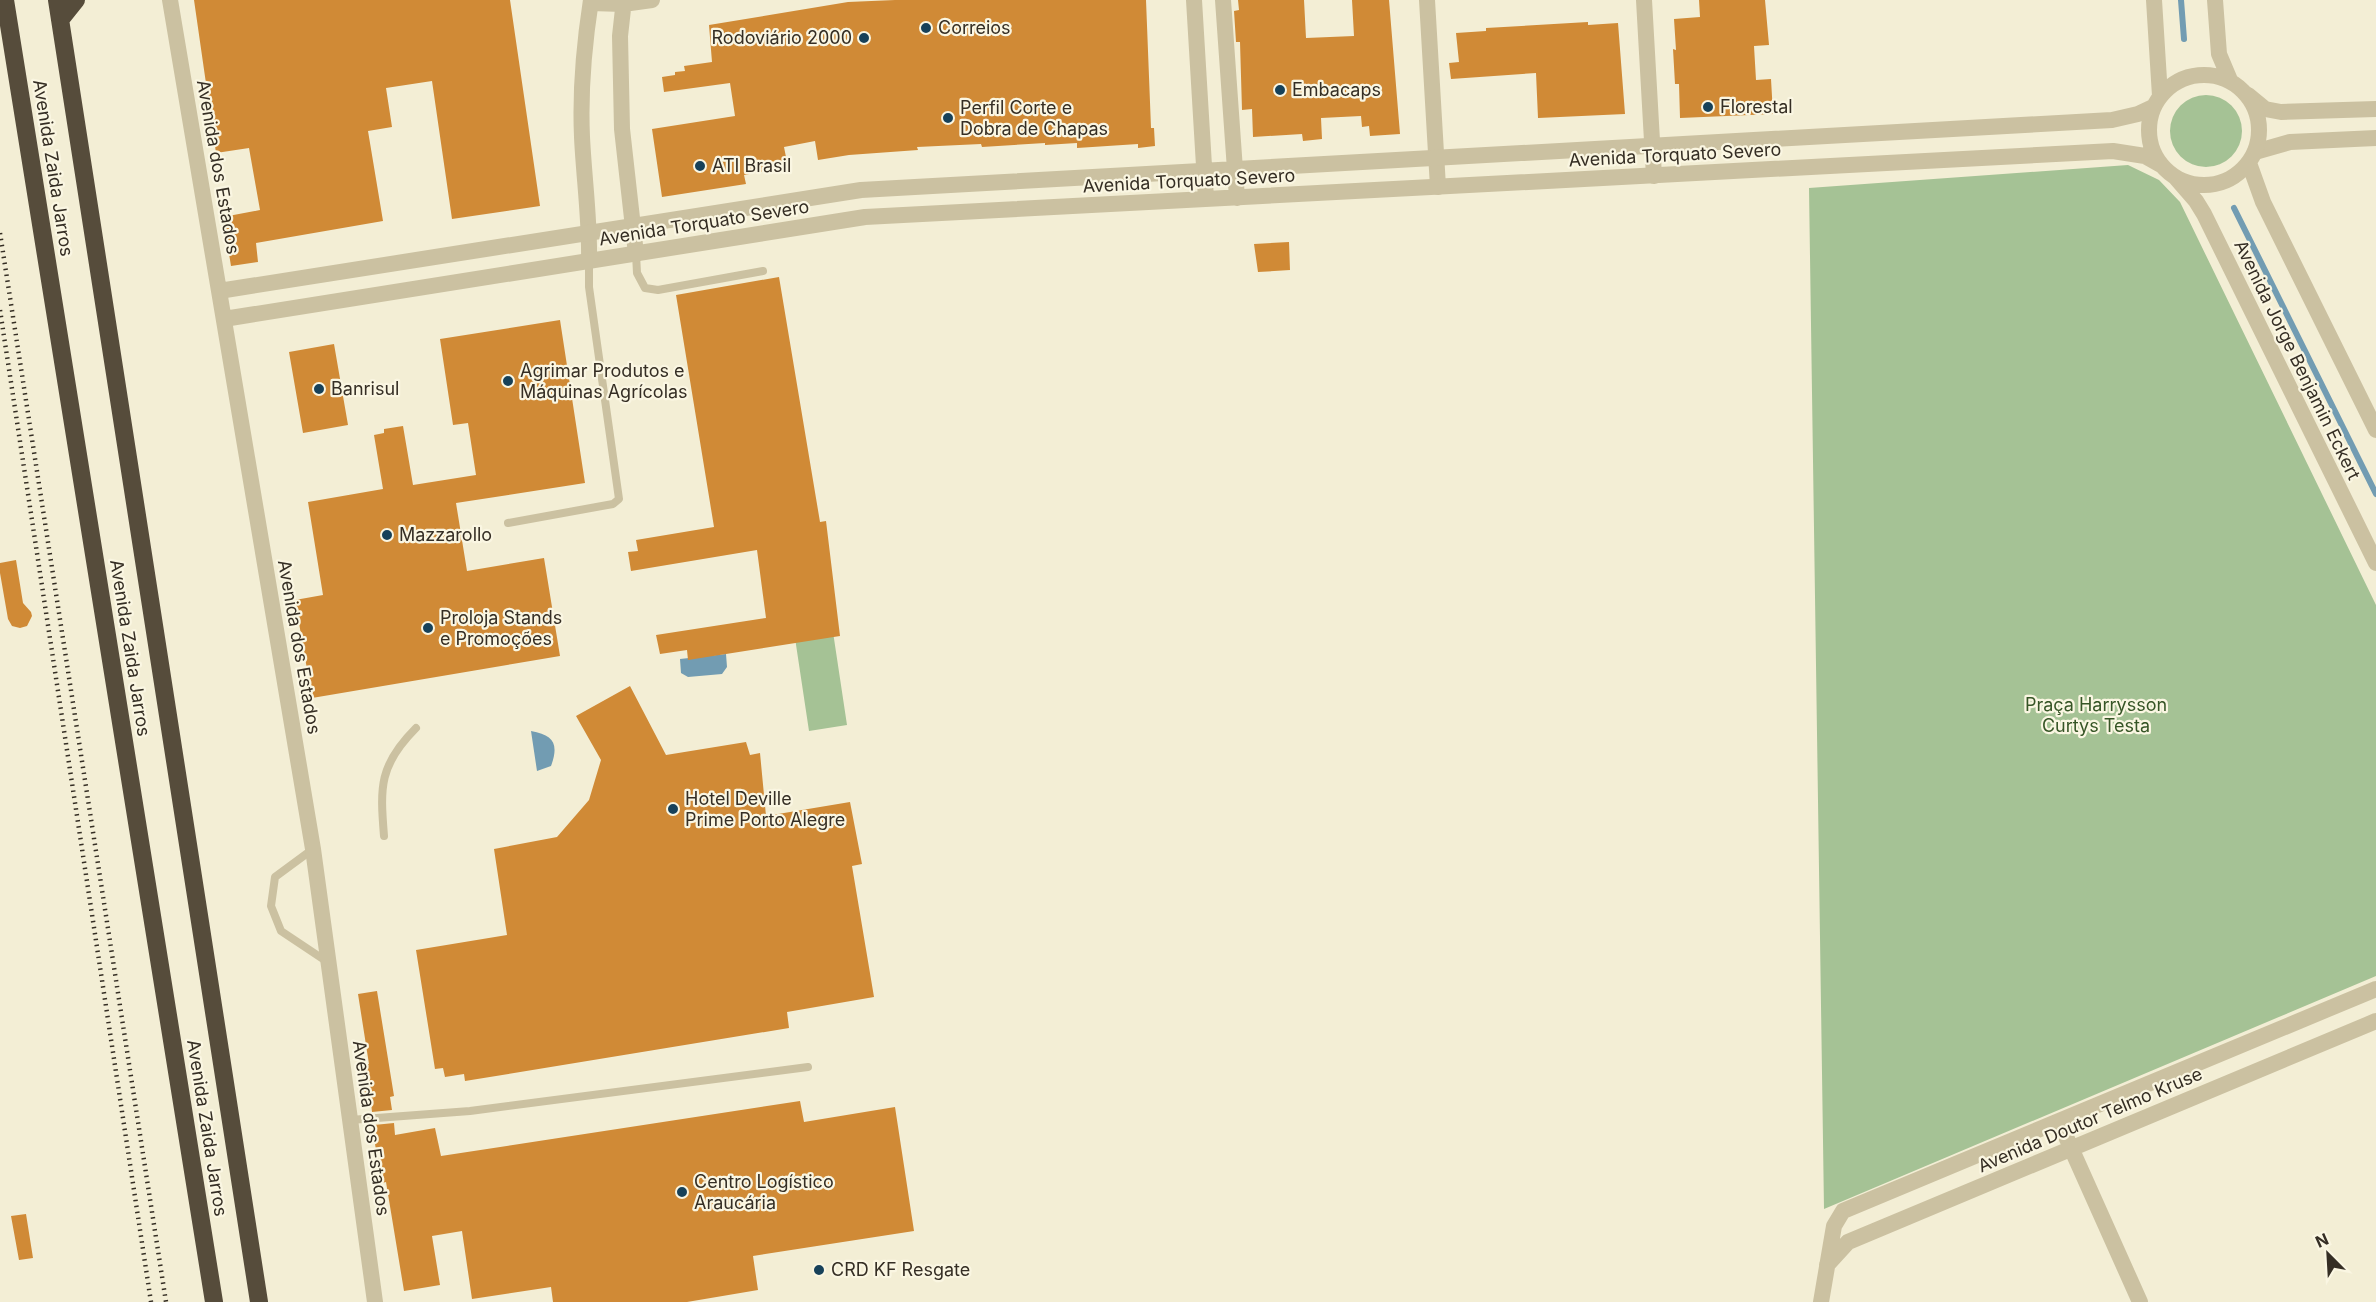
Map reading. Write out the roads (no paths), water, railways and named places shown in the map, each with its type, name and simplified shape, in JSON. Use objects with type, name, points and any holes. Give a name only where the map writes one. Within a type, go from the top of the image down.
[{"type":"highway","name":"Avenida Zaida Jarros","points":[[5,0],[214,1302]]},
{"type":"highway","name":"Avenida Zaida Jarros","points":[[57,0],[259,1302]]},
{"type":"highway","points":[[60,20],[76,0]]},
{"type":"street","name":"Avenida dos Estados","points":[[170,0],[313,849],[375,1302]]},
{"type":"street","points":[[589,261],[590,232],[582,136],[585,40],[591,1],[652,0]]},
{"type":"street","points":[[1194,0],[1206,199]]},
{"type":"street","points":[[1223,0],[1237,198]]},
{"type":"street","points":[[1427,0],[1438,187]]},
{"type":"street","points":[[1644,0],[1654,176]]},
{"type":"street","points":[[2154,0],[2157,101],[2149,122],[2149,137],[2153,152],[2161,165],[2176,178],[2191,184],[2207,185],[2223,182],[2237,174],[2252,158],[2259,138],[2260,123],[2256,108],[2248,95]]},
{"type":"street","points":[[2215,0],[2219,54],[2230,80]]},
{"type":"street","points":[[623,2],[620,36],[622,129],[636,254]]},
{"type":"street","points":[[2157,101],[2175,83],[2193,75],[2212,75],[2230,80],[2265,109],[2281,112],[2376,109]]},
{"type":"street","name":"Avenida Torquato Severo","points":[[219,291],[861,190],[2112,120],[2139,114],[2157,101]]},
{"type":"street","points":[[2252,158],[2290,142],[2376,138]]},
{"type":"street","name":"Avenida Torquato Severo","points":[[224,319],[864,217],[2113,151],[2145,156],[2161,165]]},
{"type":"street","points":[[2252,158],[2263,202],[2376,430]]},
{"type":"street","name":"Avenida Jorge Benjamin Eckert","points":[[2176,178],[2204,214],[2376,563]]},
{"type":"street","points":[[1025,181],[1025,209]]},
{"type":"street","points":[[412,260],[413,289]]},
{"type":"street","name":"Avenida Doutor Telmo Kruse","points":[[1827,1266],[1834,1226],[1843,1211],[2376,989]]},
{"type":"street","name":"Avenida Doutor Telmo Kruse","points":[[1827,1266],[1848,1242],[2376,1021]]},
{"type":"street","points":[[2059,1121],[2140,1302]]},
{"type":"street","points":[[1821,1302],[1827,1266]]},
{"type":"lane","points":[[636,254],[639,280],[645,288],[658,290],[763,271]]},
{"type":"lane","points":[[508,523],[613,504],[619,498],[589,286],[589,261]]},
{"type":"lane","points":[[384,836],[381,798],[384,777],[403,741],[416,728]]},
{"type":"lane","points":[[313,849],[275,877],[271,906],[281,931],[329,963]]},
{"type":"lane","points":[[350,1120],[470,1111],[808,1067]]},
{"type":"water","points":[[726,654],[727,667],[722,674],[688,677],[681,673],[680,659]]},
{"type":"water","points":[[531,731],[550,738],[554,746],[551,766],[537,771]]},
{"type":"waterway","points":[[2181,0],[2184,39]]},
{"type":"waterway","points":[[2234,208],[2376,494]]},
{"type":"railway","points":[[0,233],[166,1302]]},
{"type":"railway","points":[[0,310],[151,1302]]},
{"type":"place","name":"Correios","points":[[926,28]]},
{"type":"place","name":"Rodoviário 2000","points":[[864,38]]},
{"type":"place","name":"Embacaps","points":[[1280,90]]},
{"type":"place","name":"Florestal","points":[[1708,107]]},
{"type":"place","name":"Perfil Corte e Dobra de Chapas","points":[[948,118]]},
{"type":"place","name":"ATI Brasil","points":[[700,166]]},
{"type":"place","name":"Agrimar Produtos e Máquinas Agrícolas","points":[[508,381]]},
{"type":"place","name":"Banrisul","points":[[319,389]]},
{"type":"place","name":"Mazzarollo","points":[[387,535]]},
{"type":"place","name":"Proloja Stands e Promoções","points":[[428,628]]},
{"type":"place","name":"Hotel Deville Prime Porto Alegre","points":[[673,809]]},
{"type":"place","name":"Centro Logístico Araucária","points":[[682,1192]]},
{"type":"place","name":"CRD KF Resgate","points":[[819,1270]]},
{"type":"park label","name":"Praça Harrysson Curtys Testa","points":[[2096,715]]}]
